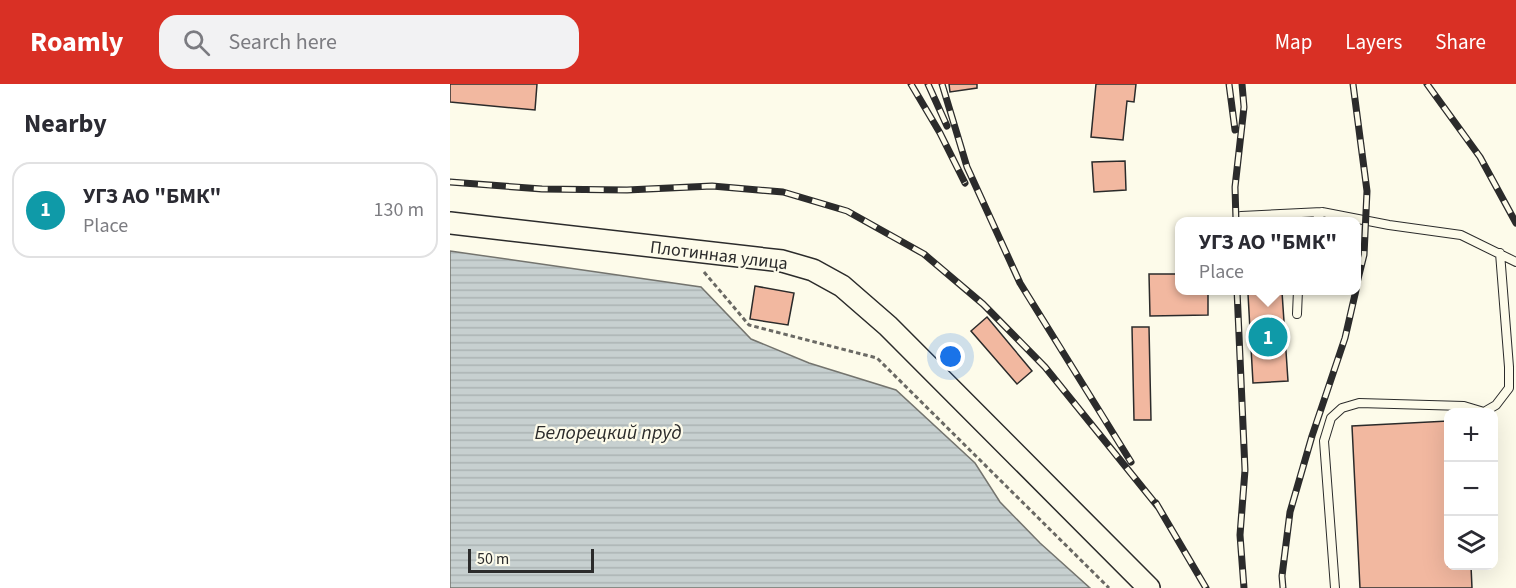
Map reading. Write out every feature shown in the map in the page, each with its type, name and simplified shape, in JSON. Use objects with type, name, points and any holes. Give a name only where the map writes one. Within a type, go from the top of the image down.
[{"type":"street","name":"Плотинная улица","points":[[450,224],[782,261],[813,270],[842,286],[888,326],[1149,588]]},
{"type":"lane","points":[[1318,217],[1322,212]]},
{"type":"lane","points":[[1241,216],[1322,212],[1348,217]]},
{"type":"lane","points":[[1361,220],[1461,235],[1516,262]]},
{"type":"lane","points":[[1491,408],[1497,405],[1509,388],[1500,253]]},
{"type":"lane","points":[[1297,314],[1298,295]]},
{"type":"lane","points":[[1335,588],[1324,441],[1331,418],[1342,408],[1359,403],[1471,408]]},
{"type":"path","points":[[705,272],[748,325],[877,358],[1109,588]]},
{"type":"water","name":"Белорецкий пруд","points":[[450,251],[701,287],[751,339],[809,363],[896,390],[975,463],[1000,502],[1040,543],[1090,588],[450,588]]},
{"type":"building","points":[[450,84],[537,84],[535,110],[450,102]]},
{"type":"building","points":[[949,84],[977,84],[977,88],[950,92]]},
{"type":"building","points":[[1096,84],[1136,84],[1134,102],[1127,101],[1123,140],[1091,137]]},
{"type":"building","points":[[1125,161],[1126,190],[1094,192],[1092,162]]},
{"type":"building","points":[[1149,274],[1175,274],[1175,295],[1208,295],[1208,315],[1150,316]]},
{"type":"building","points":[[755,286],[794,293],[788,325],[750,319]]},
{"type":"building","points":[[1248,295],[1282,295],[1288,381],[1253,383]]},
{"type":"building","points":[[987,317],[1032,371],[1017,384],[971,331]]},
{"type":"building","points":[[1132,327],[1149,327],[1151,420],[1134,420]]},
{"type":"building","points":[[1444,421],[1444,570],[1471,570],[1472,588],[1360,588],[1352,426]]},
{"type":"railway","points":[[911,84],[940,133],[965,183]]},
{"type":"railway","points":[[928,84],[947,126]]},
{"type":"railway","points":[[942,84],[967,167],[1020,283],[1131,462]]},
{"type":"railway","points":[[1229,84],[1235,130]]},
{"type":"railway","points":[[1236,217],[1235,187],[1244,107],[1242,84]]},
{"type":"railway","points":[[1353,84],[1367,191],[1364,255],[1361,267]]},
{"type":"railway","points":[[1427,84],[1480,157],[1516,223]]},
{"type":"railway","points":[[450,182],[542,189],[627,190],[712,186],[783,192],[847,211],[924,254],[983,304],[1045,367],[1159,508]]},
{"type":"railway","points":[[1237,295],[1245,470],[1240,535],[1244,588]]},
{"type":"railway","points":[[1283,588],[1282,576],[1290,512],[1312,436],[1345,338],[1355,295]]},
{"type":"railway","points":[[1156,503],[1206,588]]},
{"type":"place","name":"УГЗ АО \"БМК\"","points":[[1268,337]]}]
